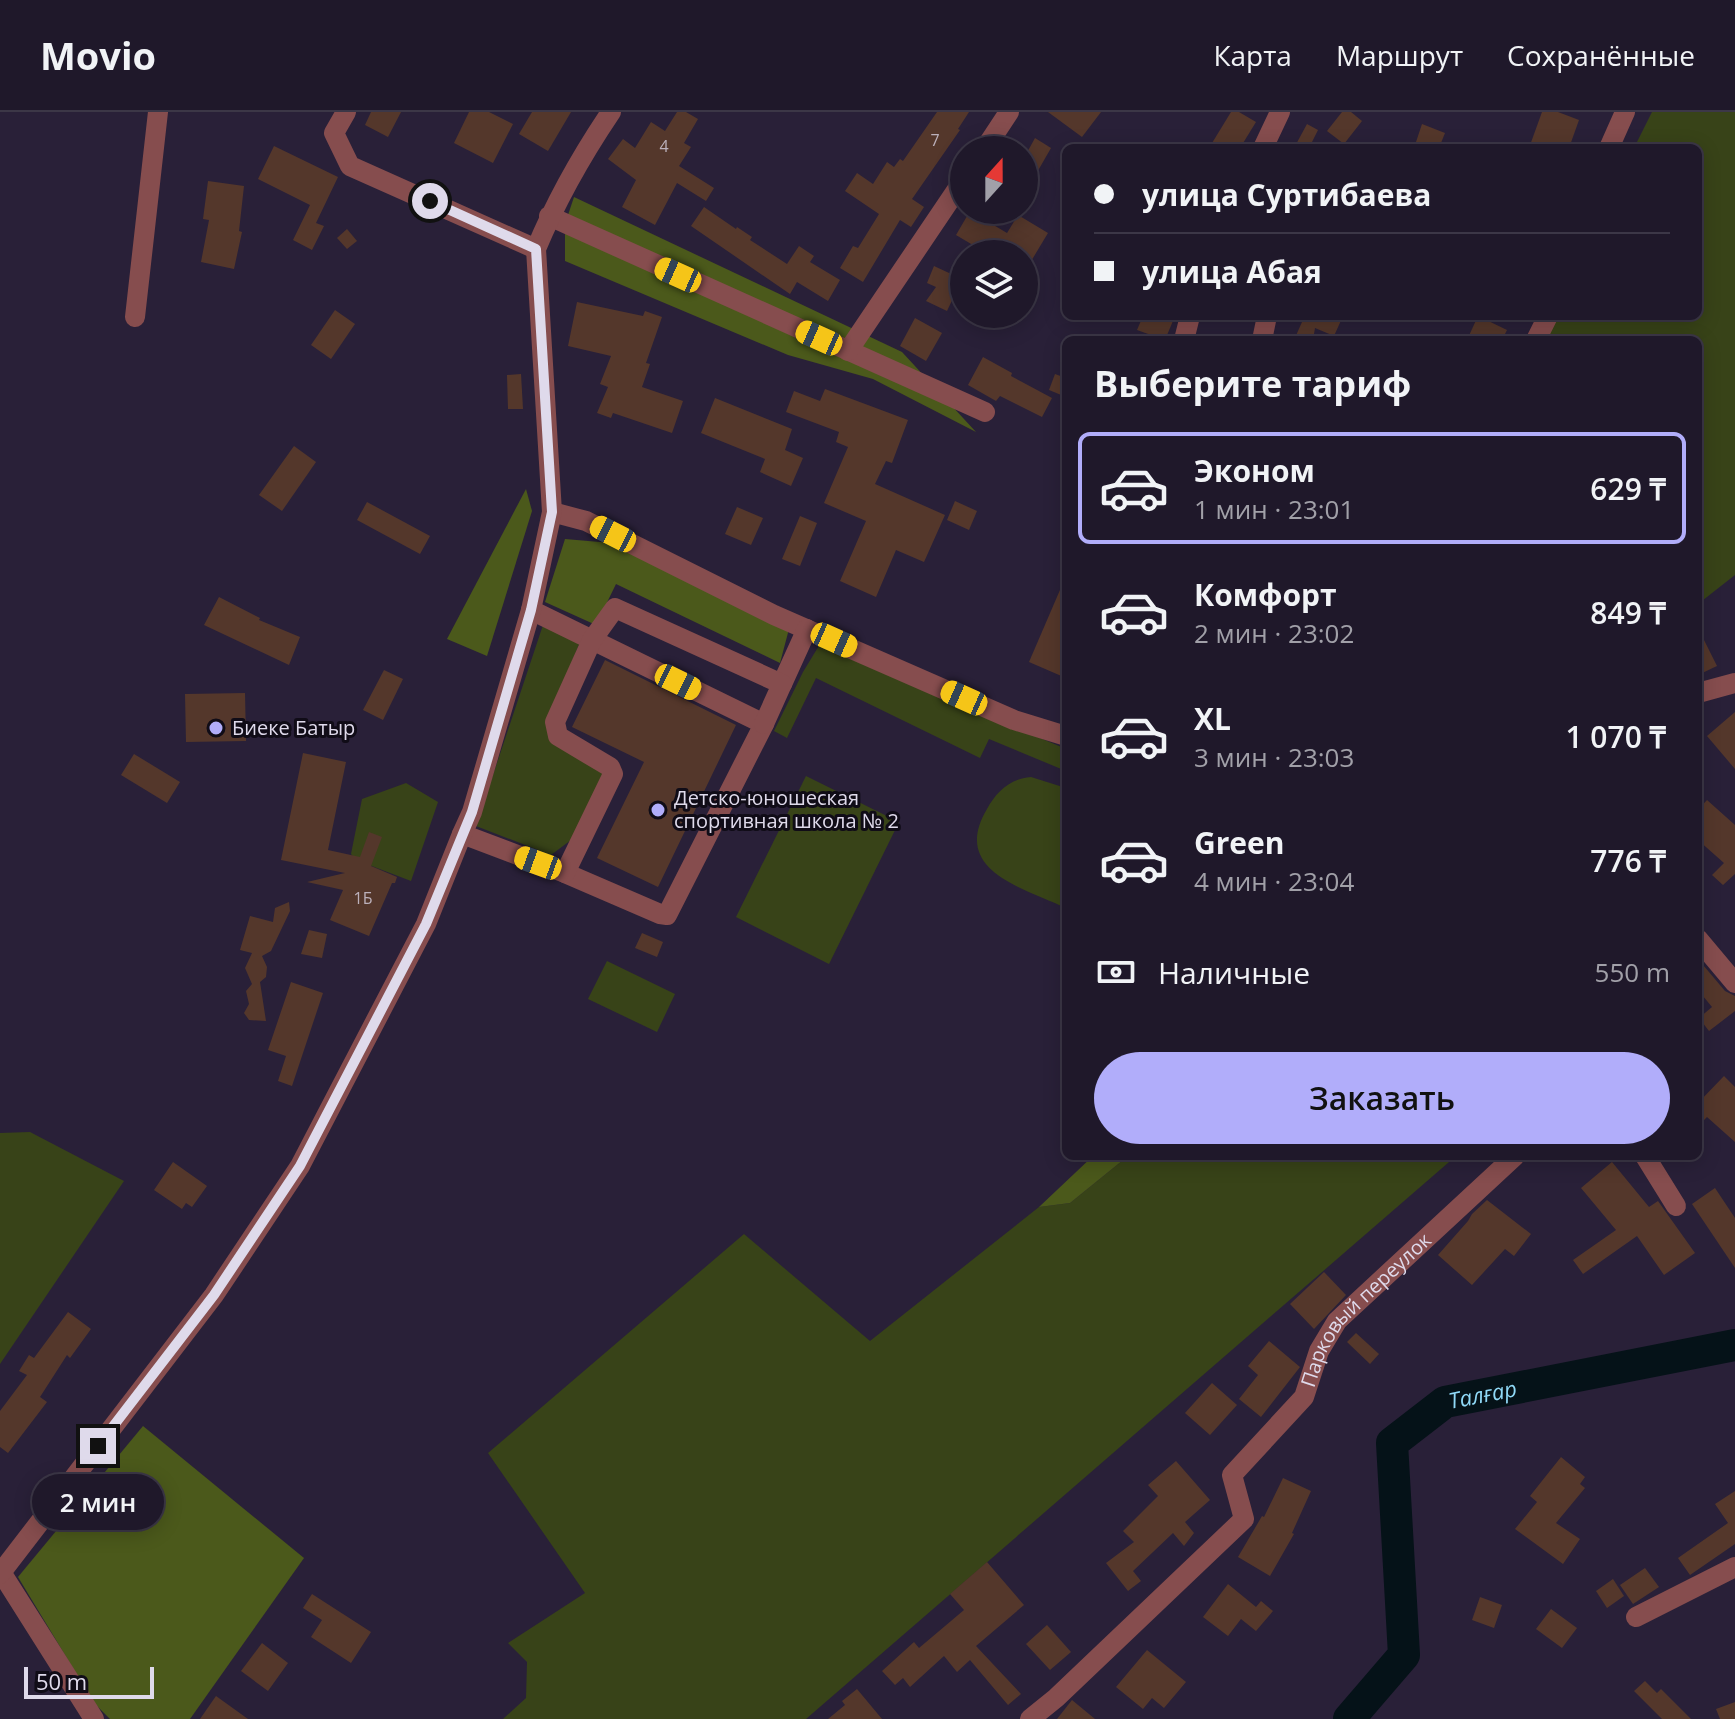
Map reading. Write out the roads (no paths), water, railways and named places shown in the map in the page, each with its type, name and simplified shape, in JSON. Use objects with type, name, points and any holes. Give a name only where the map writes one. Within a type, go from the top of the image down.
[{"type":"street","points":[[135,317],[158,112]]},
{"type":"street","points":[[346,112],[334,133],[350,166],[536,249]]},
{"type":"street","points":[[94,1719],[1,1573],[214,1295],[300,1166],[426,924],[472,812],[531,610],[552,512],[536,249],[549,216],[611,112]]},
{"type":"street","points":[[993,136],[1009,112]]},
{"type":"street","points":[[1265,144],[1280,112]]},
{"type":"street","points":[[1611,144],[1625,112]]},
{"type":"street","points":[[848,351],[950,200]]},
{"type":"street","points":[[549,216],[985,412]]},
{"type":"street","points":[[552,512],[586,521],[807,629],[1014,720],[1062,735]]},
{"type":"street","points":[[565,873],[613,774],[610,767],[563,741],[555,722],[592,640],[615,608],[782,684]]},
{"type":"street","points":[[531,610],[764,724]]},
{"type":"street","points":[[462,834],[565,873],[660,914],[670,913],[764,724],[807,629]]},
{"type":"street","points":[[1702,692],[1735,683]]},
{"type":"street","points":[[1702,944],[1735,983]]},
{"type":"street","name":"Парковый переулок","points":[[1030,1719],[1056,1698],[1244,1519],[1232,1475],[1304,1397],[1319,1351],[1337,1321],[1511,1160]]},
{"type":"street","points":[[1647,1160],[1676,1206]]},
{"type":"street","points":[[1636,1617],[1735,1567]]},
{"type":"waterway","name":"Талғар","points":[[1349,1719],[1404,1655],[1392,1443],[1445,1402],[1735,1345]]},
{"type":"place","name":"Биеке Батыр","points":[[216,728]]},
{"type":"place","name":"Детско-юношеская спортивная школа № 2","points":[[658,810]]}]
